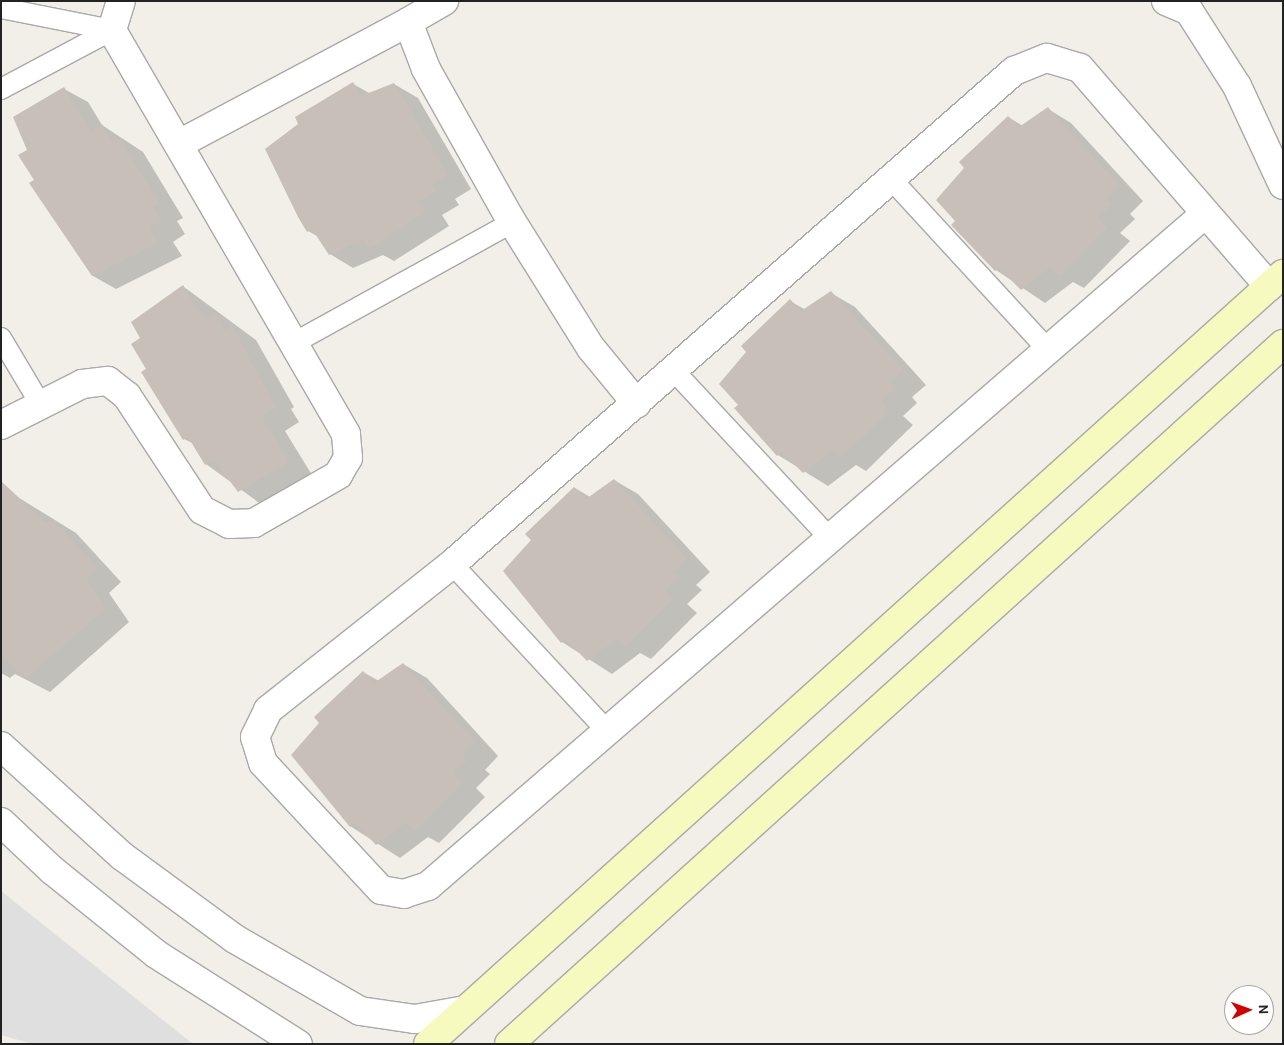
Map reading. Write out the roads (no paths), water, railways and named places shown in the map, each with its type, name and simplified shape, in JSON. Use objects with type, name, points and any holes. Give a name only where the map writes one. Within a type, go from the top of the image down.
[{"type":"street","points":[[1,425],[82,384],[108,381],[127,396],[202,510],[229,524],[254,523],[338,475],[348,458],[346,434],[112,30],[122,1]]},
{"type":"street","points":[[179,144],[444,1]]},
{"type":"street","points":[[1166,1],[1189,11],[1238,86],[1283,185]]},
{"type":"street","points":[[408,22],[426,69],[512,222],[591,348],[637,404]]},
{"type":"street","points":[[428,1044],[1276,280],[1204,214],[1080,68],[1047,58],[1014,71],[637,404],[452,564],[268,710],[255,737],[269,770],[381,890],[404,894],[428,886],[828,536],[1048,350],[1204,214]]},
{"type":"street","points":[[509,1044],[1283,344]]},
{"type":"street","points":[[1,746],[129,862],[235,939],[352,1006],[415,1019],[465,1010]]},
{"type":"street","points":[[1,822],[52,870],[156,954],[298,1044]]},
{"type":"lane","points":[[1,8],[112,30]]},
{"type":"lane","points":[[1,89],[112,30]]},
{"type":"lane","points":[[892,179],[1048,350]]},
{"type":"lane","points":[[294,342],[512,222]]},
{"type":"lane","points":[[1,338],[41,405]]},
{"type":"lane","points":[[674,370],[828,536]]},
{"type":"lane","points":[[452,564],[606,730]]}]
